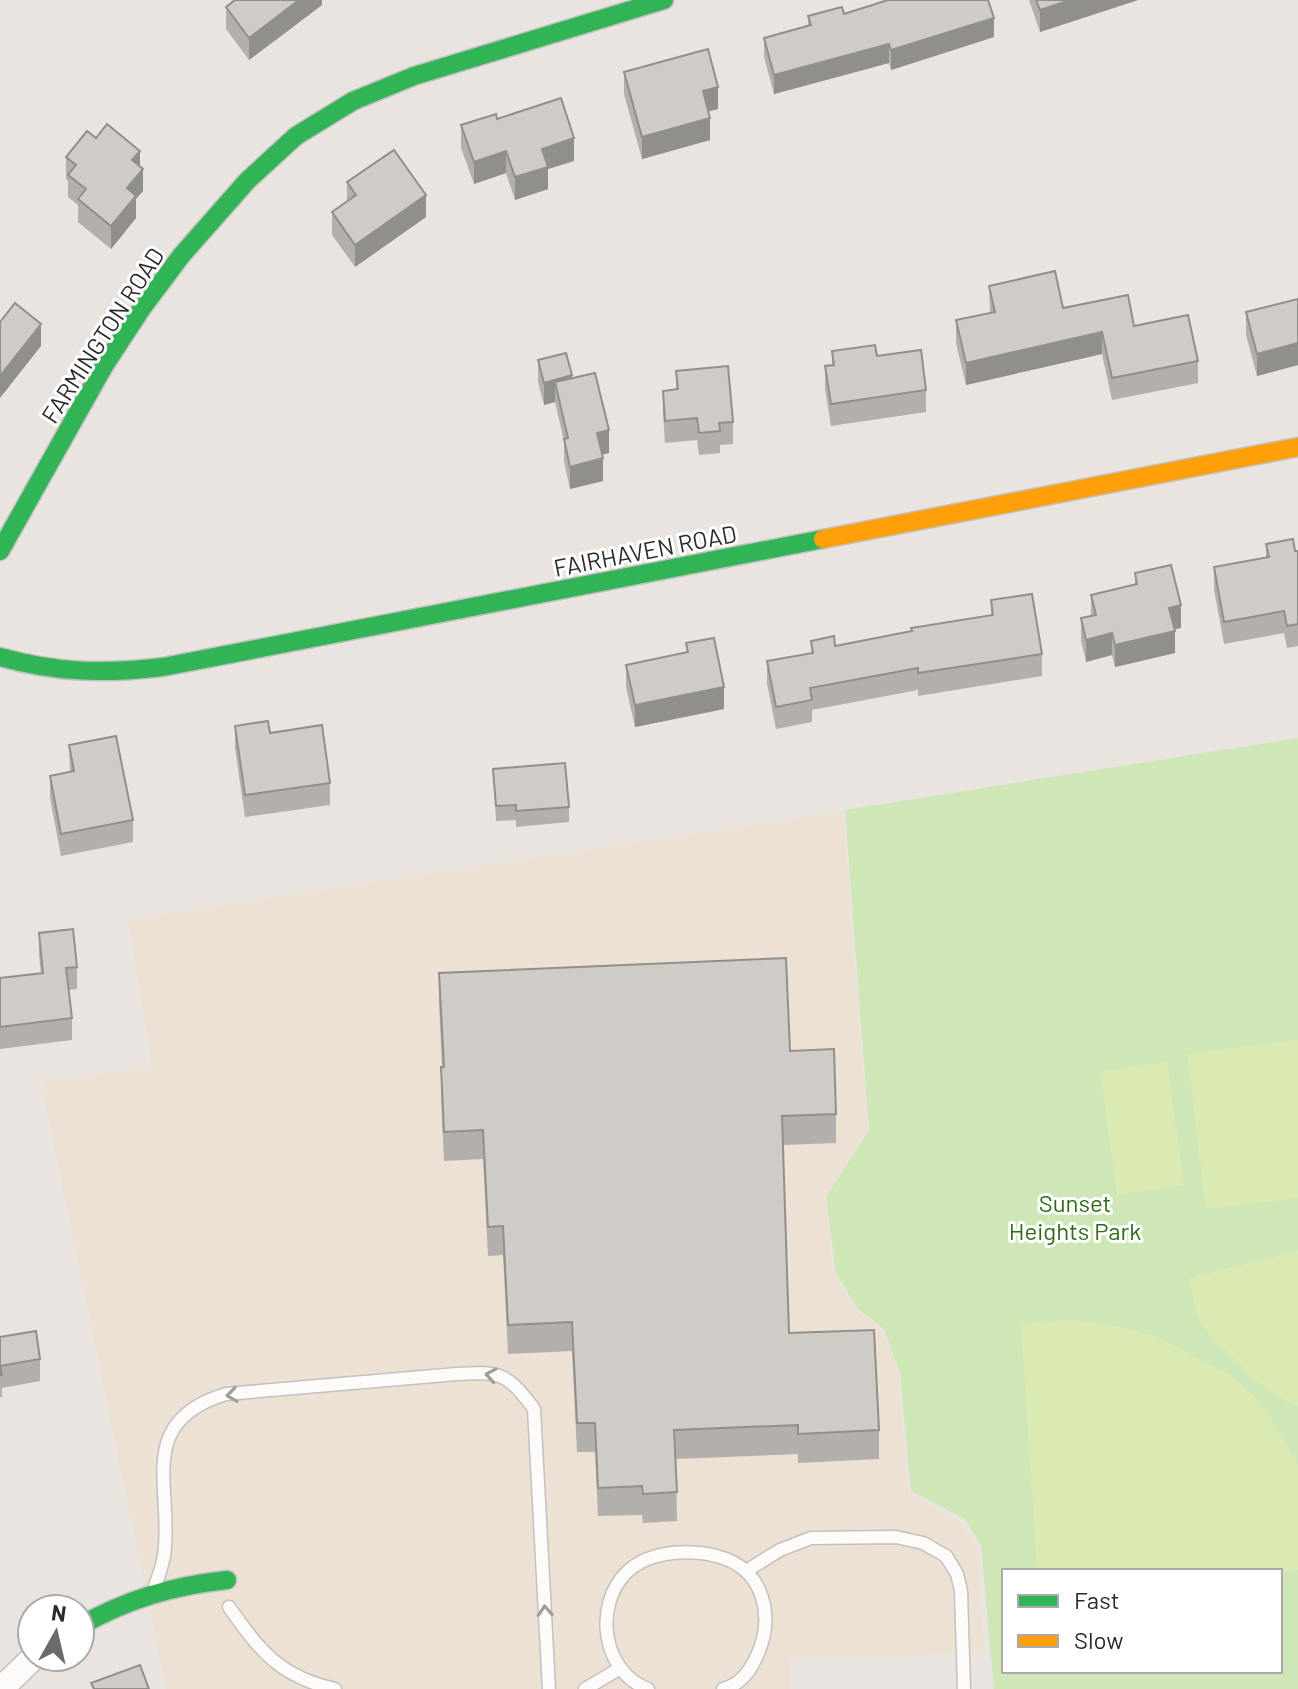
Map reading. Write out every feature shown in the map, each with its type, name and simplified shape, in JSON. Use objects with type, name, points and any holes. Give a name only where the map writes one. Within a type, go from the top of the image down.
[{"type":"street","name":"FARMINGTON ROAD","points":[[0,551],[104,366],[142,308],[181,256],[247,181],[296,136],[353,101],[414,76],[664,0]]},
{"type":"street","name":"FAIRHAVEN ROAD","points":[[0,657],[35,667],[70,672],[146,670],[1298,447]]},
{"type":"street","points":[[96,1616],[153,1592],[193,1583],[227,1580]]},
{"type":"street","points":[[1,1689],[18,1673]]},
{"type":"lane","points":[[153,1592],[164,1555],[164,1458],[170,1437],[191,1409],[226,1394],[484,1372],[502,1375],[518,1388],[534,1409],[549,1689]]},
{"type":"lane","points":[[746,1571],[780,1550],[811,1538],[896,1537],[923,1543],[946,1556],[957,1574],[961,1591],[964,1689]]},
{"type":"lane","points":[[648,1689],[637,1685],[619,1669],[608,1645],[606,1619],[612,1594],[626,1572],[645,1559],[701,1553],[727,1560],[746,1571],[760,1591],[767,1617],[762,1643],[752,1667],[738,1683],[723,1689]]},
{"type":"lane","points":[[229,1607],[256,1645],[275,1663],[301,1678],[335,1689]]},
{"type":"lane","points":[[585,1689],[619,1669]]},
{"type":"shaded area","points":[[843,811],[867,1129],[825,1196],[833,1273],[856,1311],[882,1330],[898,1372],[908,1492],[960,1522],[977,1547],[984,1653],[790,1659],[790,1689],[166,1689],[41,1082],[152,1066],[128,919]]},
{"type":"green space","name":"Sunset Heights Park","points":[[1298,738],[1298,1689],[994,1689],[981,1545],[965,1519],[911,1491],[900,1373],[884,1329],[858,1309],[836,1273],[826,1197],[869,1130],[845,810]]},
{"type":"green space","points":[[1298,1040],[1298,1198],[1206,1209],[1187,1054]]},
{"type":"green space","points":[[1167,1062],[1184,1185],[1117,1195],[1100,1072]]},
{"type":"green space","points":[[1298,1251],[1298,1405],[1260,1384],[1217,1342],[1198,1316],[1189,1278]]},
{"type":"green space","points":[[1074,1320],[1122,1327],[1160,1338],[1231,1376],[1255,1397],[1298,1465],[1298,1570],[1282,1573],[1282,1569],[1037,1569],[1021,1324]]},
{"type":"building","points":[[235,0],[299,0],[249,38],[226,7]]},
{"type":"building","points":[[888,0],[988,0],[994,18],[891,50],[889,44],[774,75],[764,38],[811,25],[808,16],[842,7],[844,14]]},
{"type":"building","points":[[1036,0],[1070,0],[1040,10]]},
{"type":"building","points":[[708,49],[718,87],[703,91],[710,118],[642,137],[624,72]]},
{"type":"building","points":[[561,98],[574,138],[542,149],[548,167],[515,177],[506,151],[474,162],[461,125],[496,114],[497,119]]},
{"type":"building","points":[[107,124],[140,151],[132,160],[143,169],[127,188],[136,196],[111,226],[78,199],[86,189],[68,175],[76,165],[66,157],[87,131],[96,138]]},
{"type":"building","points":[[394,150],[426,195],[355,245],[332,212],[356,195],[347,182]]},
{"type":"building","points":[[1055,271],[1063,308],[1128,295],[1134,326],[1188,315],[1198,361],[1112,378],[1102,332],[966,363],[956,320],[995,312],[989,286]]},
{"type":"building","points":[[1298,299],[1298,343],[1257,354],[1246,312]]},
{"type":"building","points":[[15,303],[41,324],[0,376],[0,322]]},
{"type":"building","points":[[875,345],[877,356],[921,350],[926,390],[831,404],[825,366],[834,365],[832,351]]},
{"type":"building","points":[[566,353],[572,375],[544,383],[538,360]]},
{"type":"building","points":[[728,366],[733,422],[719,423],[720,431],[699,433],[697,418],[665,421],[663,391],[678,389],[676,371]]},
{"type":"building","points":[[595,373],[609,430],[597,433],[603,458],[570,467],[564,439],[568,438],[555,382]]},
{"type":"building","points":[[1293,539],[1295,551],[1298,551],[1298,624],[1287,626],[1284,611],[1224,622],[1214,567],[1269,557],[1266,544]]},
{"type":"building","points":[[1171,565],[1181,605],[1169,608],[1175,631],[1115,645],[1112,633],[1086,640],[1081,618],[1096,615],[1091,595],[1137,584],[1135,573]]},
{"type":"building","points":[[1032,594],[1042,654],[918,673],[918,668],[810,688],[812,700],[776,707],[767,661],[813,653],[811,641],[834,636],[835,646],[912,631],[911,628],[993,615],[991,600]]},
{"type":"building","points":[[714,638],[724,687],[635,705],[626,665],[688,652],[686,643]]},
{"type":"building","points":[[268,721],[270,733],[322,725],[330,783],[245,795],[235,726]]},
{"type":"building","points":[[116,736],[133,820],[61,834],[50,776],[74,771],[69,745]]},
{"type":"building","points":[[565,763],[569,807],[516,811],[516,805],[496,806],[493,769]]},
{"type":"building","points":[[73,929],[77,967],[66,968],[72,1018],[0,1027],[0,978],[43,973],[39,933]]},
{"type":"building","points":[[786,958],[790,1051],[834,1049],[836,1114],[782,1116],[789,1333],[874,1330],[879,1430],[798,1434],[798,1425],[674,1430],[677,1492],[643,1494],[642,1486],[598,1488],[595,1423],[577,1423],[572,1322],[508,1325],[503,1226],[488,1227],[483,1130],[444,1132],[439,973]]},
{"type":"building","points":[[36,1331],[40,1359],[0,1366],[0,1337]]},
{"type":"building","points":[[140,1665],[149,1689],[94,1689],[91,1683]]},
{"type":"traffic: fast","points":[[0,551],[104,366],[142,308],[181,256],[247,181],[296,136],[353,101],[414,76],[664,0]]},
{"type":"traffic: fast","points":[[0,657],[81,671],[163,667],[823,539]]},
{"type":"traffic: fast","points":[[96,1618],[151,1595],[227,1580]]},
{"type":"traffic: slow","points":[[823,539],[1298,447]]}]
